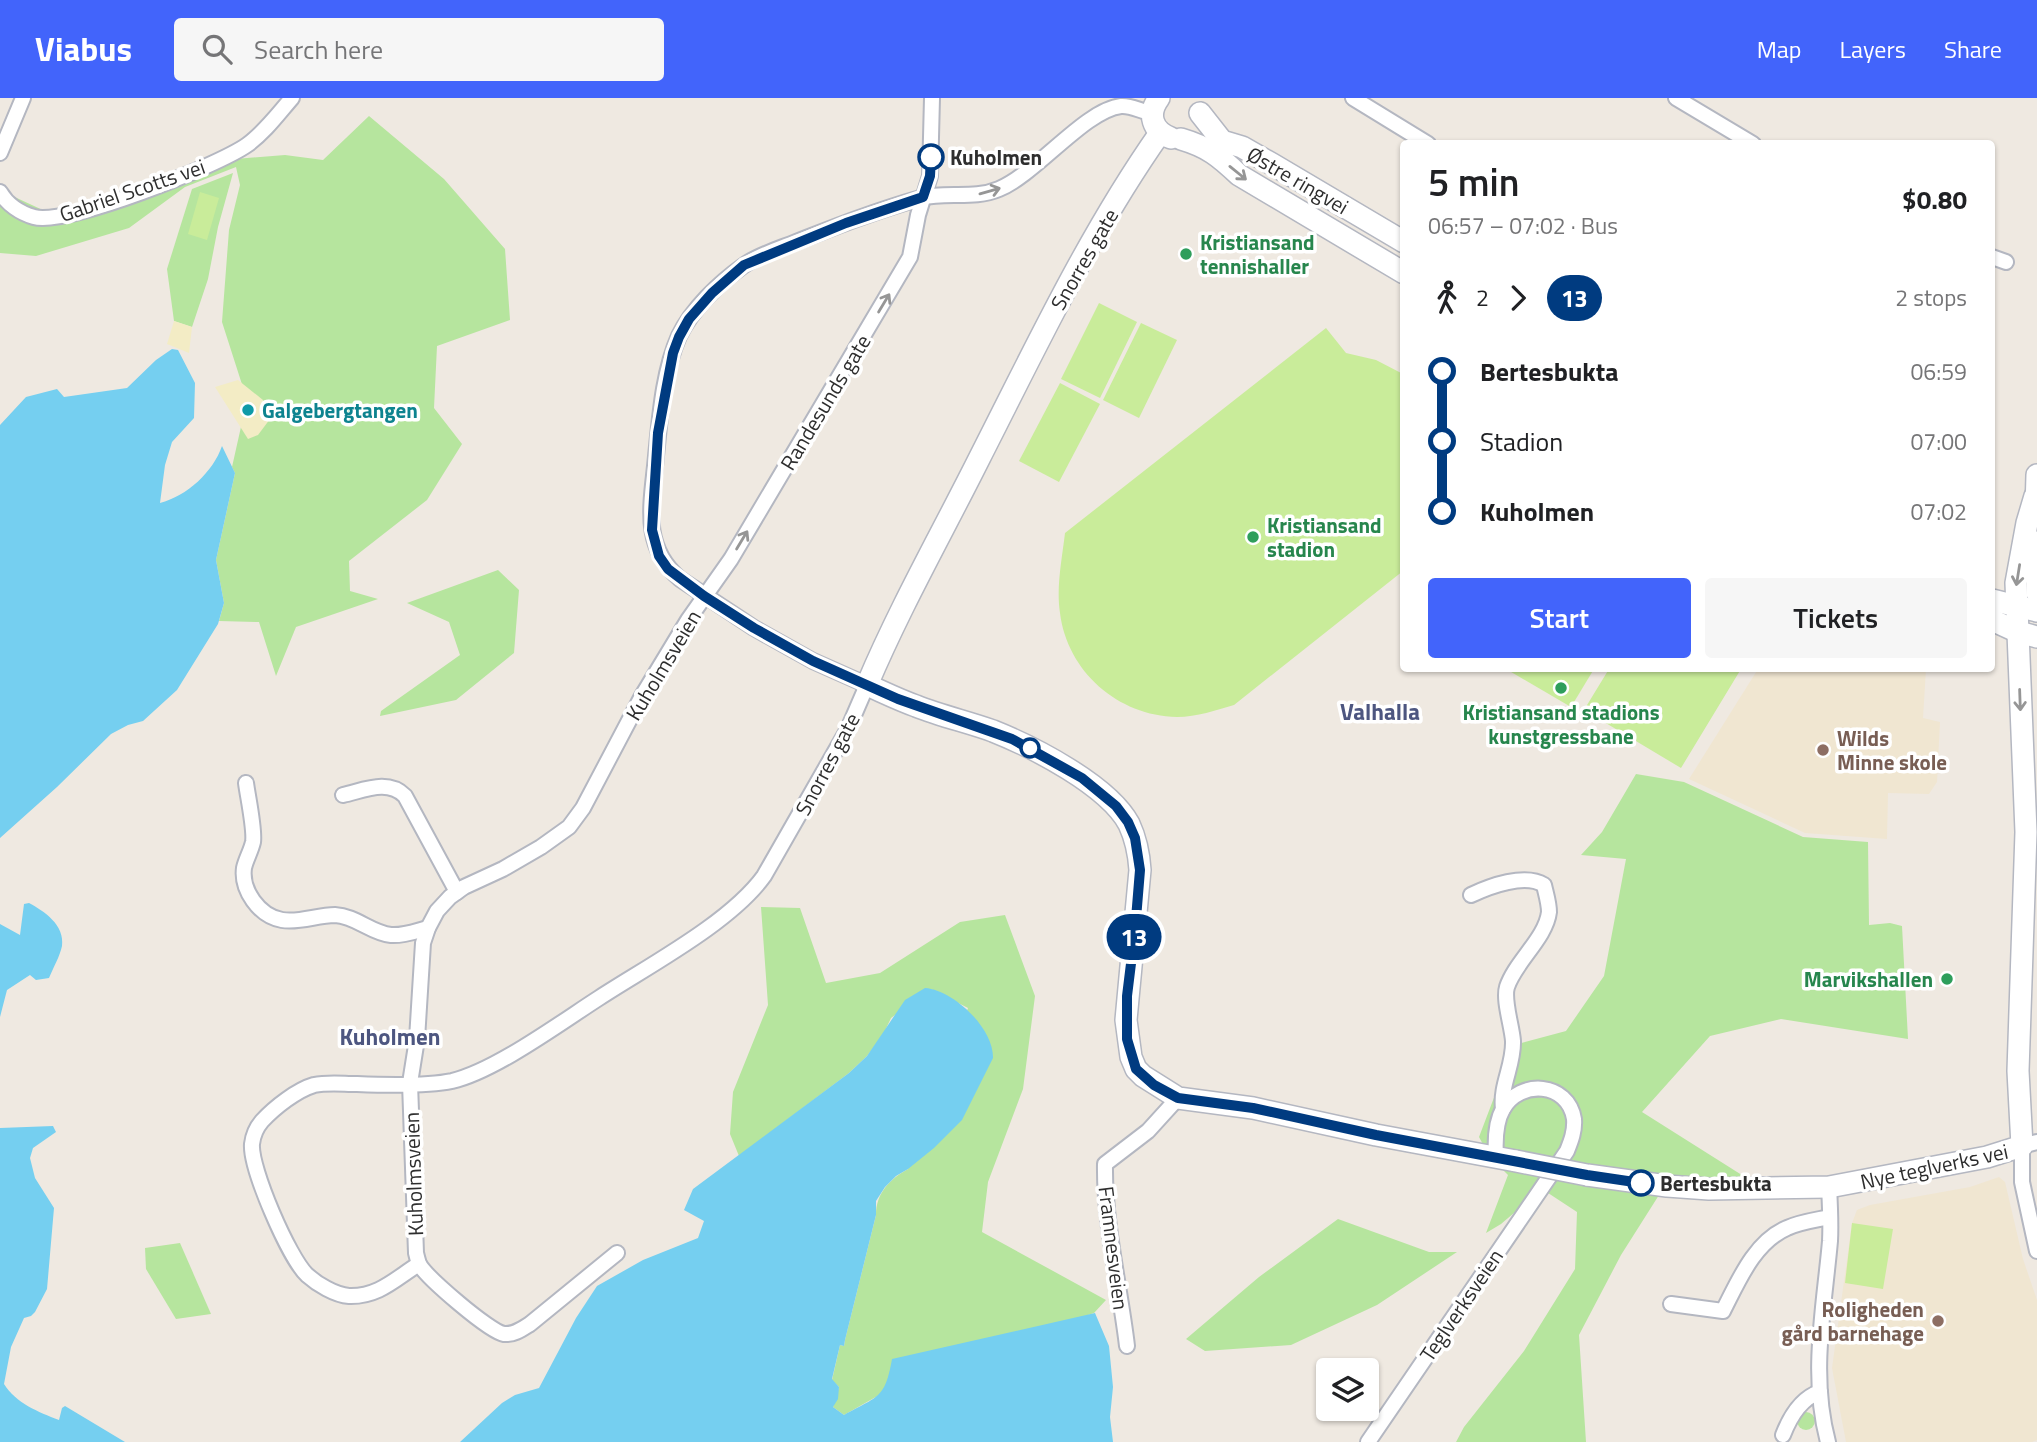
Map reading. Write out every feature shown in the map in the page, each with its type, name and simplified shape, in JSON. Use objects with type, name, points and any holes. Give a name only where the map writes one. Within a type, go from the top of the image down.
[{"type":"street","points":[[0,153],[23,98]]},
{"type":"street","name":"Gabriel Scotts vei","points":[[0,192],[6,202],[34,217],[50,218],[88,209],[180,178],[230,155],[248,144],[268,126],[292,98]]},
{"type":"street","points":[[923,197],[930,176],[932,98]]},
{"type":"street","points":[[1353,98],[1421,140]]},
{"type":"street","points":[[1676,98],[1746,140]]},
{"type":"street","points":[[1155,105],[1153,121],[1171,136]]},
{"type":"street","name":"Kuholmsveien","points":[[617,1253],[518,1331],[506,1334],[497,1332],[454,1299],[434,1282],[419,1264],[416,1253],[410,1083],[417,1039],[423,943],[438,911],[457,892],[520,860],[569,827],[583,808],[642,696],[704,596],[668,569],[659,556],[652,530],[658,433],[669,370],[679,337],[689,319],[712,293],[744,265],[846,223],[923,197],[967,197],[989,193],[1015,181],[1106,111],[1122,106],[1155,105]]},
{"type":"street","name":"Snorres gate","points":[[410,1083],[449,1081],[471,1075],[517,1050],[660,960],[730,910],[755,888],[848,729],[888,637],[1073,273],[1130,176],[1171,136],[1187,136],[1196,128],[1197,105]]},
{"type":"street","name":"Østre ringvei","points":[[1197,105],[1222,141],[1242,147],[1400,240]]},
{"type":"street","name":"Østre ringvei","points":[[1171,136],[1203,146],[1218,154],[1239,175],[1400,271]]},
{"type":"street","name":"Randesunds gate","points":[[704,596],[731,559],[910,257],[923,197]]},
{"type":"street","points":[[2036,485],[2037,531]]},
{"type":"street","points":[[2036,485],[2018,571],[2016,607],[2027,634],[2032,832],[2018,1071],[2029,1144],[2022,1182],[2034,1221],[2037,1251]]},
{"type":"street","points":[[2037,542],[2037,593]]},
{"type":"street","points":[[704,596],[793,650],[867,685],[918,707],[1012,739],[1082,778],[1116,806],[1128,822],[1135,838],[1140,870],[1127,996],[1127,1039],[1136,1069],[1154,1085],[1178,1098],[1253,1108],[1376,1135],[1587,1175],[1667,1186],[1709,1189],[1829,1187],[1830,1240],[1819,1331],[1820,1392],[1828,1442]]},
{"type":"street","points":[[1995,601],[2037,611]]},
{"type":"street","points":[[1995,621],[2027,634]]},
{"type":"street","points":[[246,783],[253,841],[245,864],[244,877],[252,899],[270,917],[283,921],[337,915],[352,918],[389,935],[428,928]]},
{"type":"street","points":[[343,795],[388,785],[398,789],[405,796],[457,892]]},
{"type":"street","points":[[1471,895],[1513,882],[1532,880],[1544,886],[1549,915],[1514,971],[1506,990],[1512,1064],[1501,1095],[1503,1109],[1497,1125],[1506,1159]]},
{"type":"street","name":"Kuholmsveien","points":[[410,1083],[314,1085],[299,1092],[264,1118],[255,1129],[252,1147],[261,1181],[291,1252],[306,1274],[323,1287],[346,1296],[367,1295],[383,1290],[419,1264]]},
{"type":"street","name":"Teglverksveien","points":[[1368,1442],[1567,1151],[1573,1135],[1574,1118],[1568,1105],[1556,1093],[1542,1088],[1525,1089],[1503,1109]]},
{"type":"street","name":"Framnesveien","points":[[1127,1346],[1114,1267],[1105,1164],[1148,1131],[1178,1098]]},
{"type":"street","name":"Nye teglverks vei","points":[[1829,1187],[1987,1157],[2029,1144]]},
{"type":"street","points":[[1671,1304],[1723,1311],[1751,1260],[1770,1240],[1787,1228],[1830,1217]]},
{"type":"street","points":[[1783,1435],[1802,1404],[1811,1395],[1820,1392]]},
{"type":"shaded area","name":"Wilds Minne skole","points":[[1756,672],[1926,672],[1923,718],[1940,722],[1937,782],[1929,794],[1888,793],[1887,839],[1805,833],[1689,779]]},
{"type":"shaded area","name":"Roligheden gård barnehage","points":[[1999,1177],[2005,1182],[2023,1259],[2037,1300],[2037,1440],[1846,1442],[1832,1368],[1852,1223],[1857,1210],[1870,1205],[1970,1187]]},
{"type":"green space","points":[[369,116],[444,179],[505,249],[510,320],[437,346],[434,408],[462,444],[427,500],[349,561],[350,591],[378,599],[296,627],[276,676],[259,622],[219,621],[224,603],[216,560],[235,473],[232,467],[247,400],[222,322],[229,230],[240,185],[236,167],[185,187],[129,228],[36,256],[0,253],[0,196],[6,193],[47,212],[235,159],[285,155],[323,160]]},
{"type":"green space","points":[[233,173],[218,227],[208,279],[192,327],[174,321],[167,269],[192,189]]},
{"type":"green space","points":[[200,192],[219,198],[207,240],[188,234]]},
{"type":"green space","points":[[1099,303],[1137,322],[1100,398],[1061,379]]},
{"type":"green space","points":[[1141,323],[1177,340],[1139,418],[1103,400]]},
{"type":"green space","points":[[1326,328],[1346,353],[1376,360],[1400,372],[1400,573],[1234,705],[1199,715],[1155,715],[1116,699],[1099,686],[1073,654],[1060,613],[1060,573],[1065,533]]},
{"type":"green space","points":[[1060,383],[1100,404],[1059,482],[1019,461]]},
{"type":"green space","points":[[498,570],[519,590],[514,653],[456,700],[380,716],[381,711],[460,655],[449,622],[407,603]]},
{"type":"green space","name":"Kristiansand stadions kunstgressbane","points":[[1511,672],[1592,672],[1571,707]]},
{"type":"green space","points":[[1607,672],[1739,672],[1681,768],[1584,710]]},
{"type":"green space","points":[[1636,774],[1684,782],[1803,837],[1868,842],[1869,925],[1890,923],[1902,926],[1908,1039],[1781,1019],[1710,1036],[1642,1112],[1764,1189],[1666,1184],[1621,1255],[1579,1335],[1586,1442],[1456,1442],[1464,1427],[1524,1351],[1575,1269],[1577,1212],[1542,1189],[1501,1224],[1486,1233],[1508,1175],[1490,1157],[1479,1137],[1514,1045],[1566,1031],[1604,976],[1626,859],[1581,855],[1602,832]]},
{"type":"green space","points":[[761,907],[800,908],[826,983],[880,973],[960,922],[1005,915],[1035,996],[1023,1089],[988,1182],[982,1232],[1106,1300],[1094,1313],[887,1384],[881,1394],[844,1415],[833,1407],[839,1387],[832,1380],[840,1345],[844,1346],[878,1200],[890,1182],[908,1169],[968,1008],[931,989],[891,1018],[883,1035],[867,1056],[849,1073],[739,1156],[730,1134],[733,1092],[768,1005]]},
{"type":"green space","points":[[1338,1219],[1429,1252],[1457,1252],[1377,1305],[1291,1345],[1205,1351],[1186,1339],[1259,1277]]},
{"type":"green space","points":[[1852,1223],[1893,1229],[1883,1289],[1845,1283]]},
{"type":"green space","points":[[180,1243],[211,1314],[176,1319],[146,1269],[145,1248]]},
{"type":"green space","points":[[1802,1412],[1810,1412],[1815,1421],[1813,1428],[1802,1430],[1797,1425],[1797,1417]]},
{"type":"sand","points":[[174,321],[192,327],[189,353],[167,344]]},
{"type":"sand","name":"Galgebergtangen","points":[[238,380],[263,400],[270,419],[258,435],[248,439],[215,387]]},
{"type":"water","points":[[172,349],[178,350],[195,383],[194,418],[172,442],[165,465],[160,503],[180,495],[198,482],[218,456],[222,446],[235,473],[216,560],[224,603],[218,624],[177,690],[143,721],[111,734],[0,838],[0,425],[26,397],[57,389],[64,397],[127,388],[156,360]]},
{"type":"water","points":[[29,903],[57,925],[62,938],[61,950],[49,978],[36,980],[30,975],[7,990],[0,1017],[0,924],[20,935],[24,904]]},
{"type":"water","points":[[925,988],[948,996],[970,1013],[987,1035],[993,1058],[962,1120],[934,1148],[896,1176],[876,1201],[876,1215],[844,1346],[840,1345],[832,1379],[839,1387],[838,1399],[833,1407],[844,1415],[878,1395],[886,1382],[892,1359],[1095,1313],[1109,1346],[1113,1387],[1110,1417],[1113,1442],[460,1442],[502,1403],[515,1395],[539,1388],[576,1318],[597,1286],[643,1260],[698,1238],[704,1221],[684,1210],[693,1189],[849,1073],[867,1056],[905,1000]]},
{"type":"water","points":[[53,1126],[56,1132],[33,1148],[30,1158],[35,1178],[54,1208],[47,1289],[35,1312],[24,1318],[11,1347],[4,1384],[21,1402],[36,1410],[59,1420],[65,1406],[125,1442],[0,1442],[0,1128]]},
{"type":"bus line","name":"13","points":[[931,157],[930,176],[923,197],[846,223],[744,265],[712,293],[689,319],[673,353],[658,433],[652,530],[659,556],[668,569],[704,596],[813,661],[918,707],[1012,739],[1082,778],[1116,806],[1128,822],[1135,838],[1140,870],[1127,996],[1127,1039],[1136,1069],[1154,1085],[1178,1098],[1253,1108],[1276,1115],[1448,1149],[1641,1183]]},
{"type":"place","name":"Kuholmen","points":[[931,157]]},
{"type":"place","name":"Kristiansand tennishaller","points":[[1186,254]]},
{"type":"place","name":"Galgebergtangen","points":[[248,410]]},
{"type":"place","name":"Kristiansand stadion","points":[[1253,537]]},
{"type":"place","name":"Kristiansand stadions kunstgressbane","points":[[1561,688]]},
{"type":"place","name":"Wilds Minne skole","points":[[1823,750]]},
{"type":"place","name":"Marvikshallen","points":[[1947,979]]},
{"type":"place","name":"Bertesbukta","points":[[1641,1183]]},
{"type":"place","name":"Roligheden gård barnehage","points":[[1938,1321]]},
{"type":"district","name":"Valhalla","points":[[1380,711]]},
{"type":"district","name":"Kuholmen","points":[[390,1036]]}]
